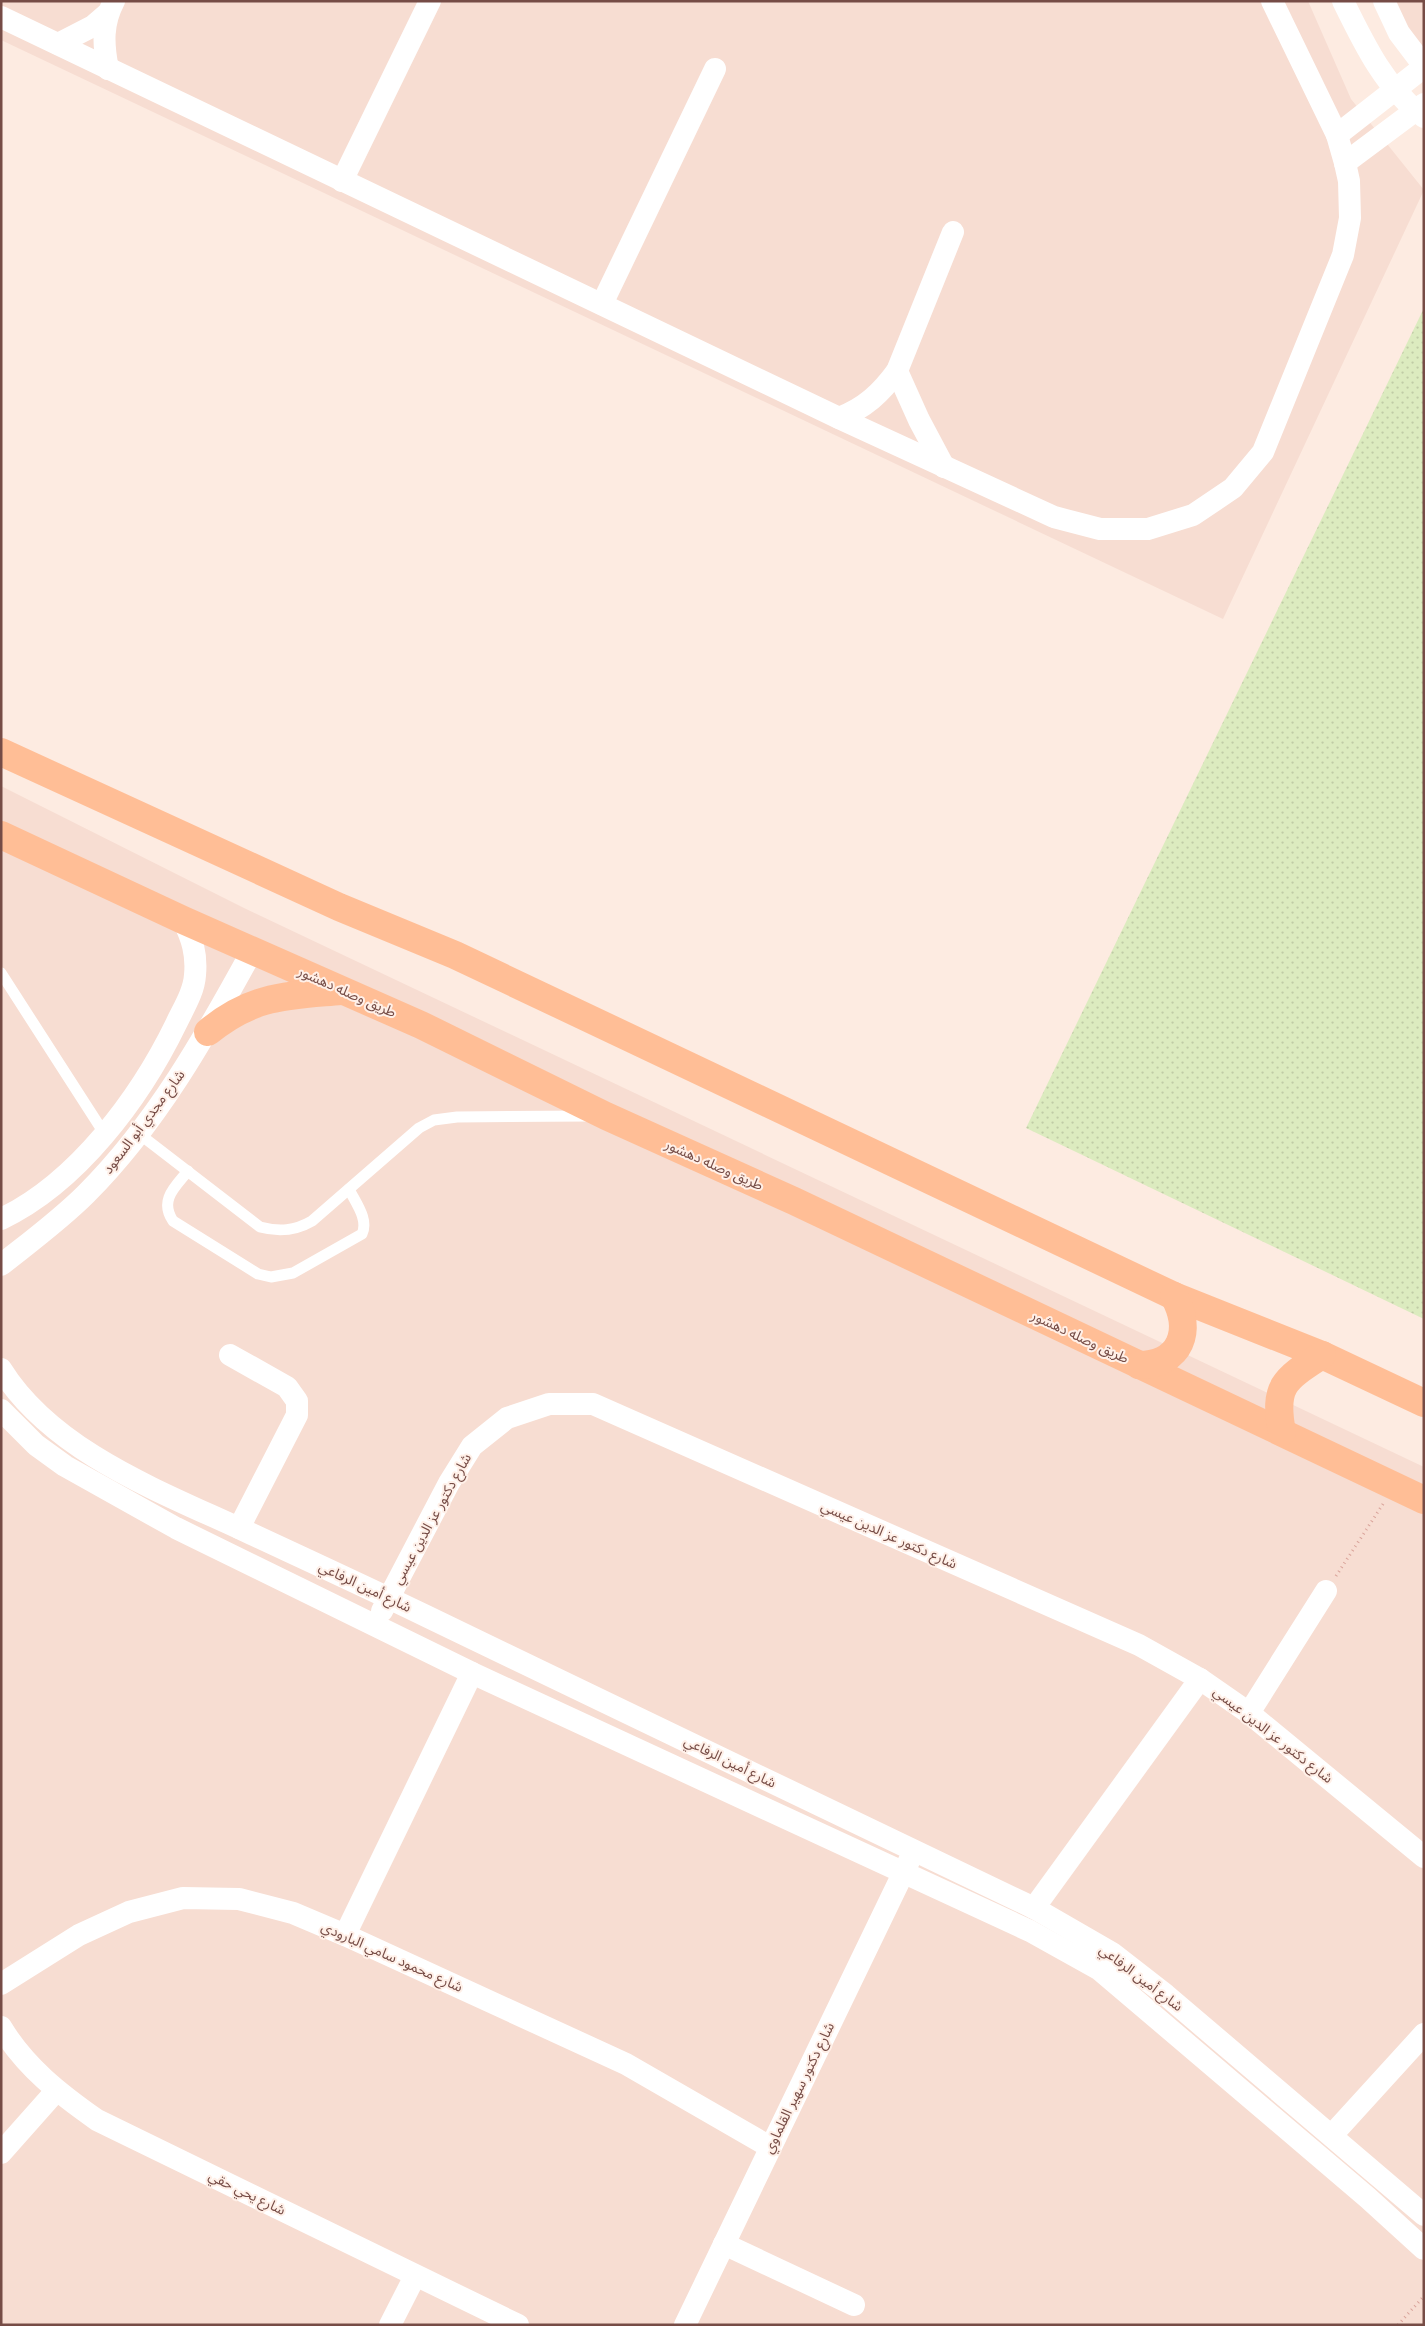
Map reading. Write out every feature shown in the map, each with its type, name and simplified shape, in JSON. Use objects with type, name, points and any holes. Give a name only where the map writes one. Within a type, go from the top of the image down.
[{"type":"main road","points":[[1,752],[339,907],[463,958],[1174,1296],[1322,1355],[1424,1403]]},
{"type":"main road","name":"طريق وصله دهشور","points":[[1,835],[183,920],[421,1025],[606,1116],[803,1205],[1424,1500]]},
{"type":"main road","points":[[208,1032],[242,1008],[262,1000],[345,990]]},
{"type":"main road","points":[[1139,1365],[1153,1365],[1173,1354],[1184,1334],[1182,1311],[1174,1296]]},
{"type":"main road","points":[[1282,1432],[1277,1405],[1283,1386],[1296,1372],[1322,1355]]},
{"type":"street","points":[[342,181],[430,1]]},
{"type":"street","points":[[1,17],[839,418],[1054,517],[1100,529],[1148,529],[1193,515],[1233,488],[1263,452],[1343,255],[1350,218],[1350,181],[1345,162],[1337,135],[1272,1]]},
{"type":"street","points":[[1344,1],[1367,50],[1396,90],[1421,111],[1345,162]]},
{"type":"street","points":[[1337,135],[1424,66],[1399,33],[1384,1]]},
{"type":"street","points":[[108,69],[104,50],[104,31],[111,7]]},
{"type":"street","points":[[58,44],[84,31],[111,7]]},
{"type":"street","points":[[602,304],[715,69]]},
{"type":"street","points":[[839,418],[855,412],[872,401],[898,371],[953,232]]},
{"type":"street","points":[[898,371],[919,420],[944,466]]},
{"type":"street","name":"شارع مجدي أبو السعود","points":[[2,1219],[52,1188],[74,1168],[104,1134],[130,1100],[161,1054],[190,996],[195,977],[196,957],[192,938],[183,920]]},
{"type":"street","name":"شارع مجدي أبو السعود","points":[[1,1265],[85,1196],[110,1169],[185,1068],[208,1032],[252,951]]},
{"type":"street","points":[[161,1054],[185,1068]]},
{"type":"street","points":[[2,1219],[8,1237],[23,1248]]},
{"type":"street","points":[[230,1355],[287,1387],[297,1401],[297,1415],[239,1528]]},
{"type":"street","name":"شارع أمين الرفاعي","points":[[1,1369],[28,1403],[52,1427],[80,1447],[138,1480],[389,1598],[1034,1908],[1106,1961],[1424,2249]]},
{"type":"street","name":"شارع دكتور عز الدين عيسي","points":[[375,1624],[449,1483],[472,1446],[507,1418],[515,1415],[549,1404],[593,1404],[1139,1645],[1200,1679],[1249,1713],[1424,1857]]},
{"type":"street","name":"شارع أمين الرفاعي","points":[[1,1410],[36,1445],[65,1466],[176,1528],[472,1673],[1030,1931],[1106,1961],[1166,1995],[1424,2215]]},
{"type":"street","points":[[1249,1713],[1326,1592]]},
{"type":"street","points":[[345,1935],[472,1673]]},
{"type":"street","points":[[1034,1908],[1200,1679]]},
{"type":"street","name":"شارع دكتور سهير القلماوي","points":[[685,2325],[914,1851]]},
{"type":"street","name":"شارع محمود سامي البارودي","points":[[1,1984],[79,1935],[129,1912],[183,1898],[239,1899],[293,1913],[345,1935],[626,2064],[770,2147]]},
{"type":"street","name":"شارع يحي حقي","points":[[1,2027],[12,2045],[56,2091],[97,2120],[518,2325]]},
{"type":"street","points":[[1332,2135],[1424,2034]]},
{"type":"street","points":[[1,2153],[56,2091]]},
{"type":"street","points":[[724,2244],[854,2305]]},
{"type":"street","points":[[390,2325],[416,2276]]},
{"type":"lane","points":[[1,973],[104,1134]]},
{"type":"lane","points":[[138,1133],[260,1227],[271,1230],[287,1230],[303,1226],[312,1221],[419,1128],[434,1120],[457,1117],[606,1116]]},
{"type":"lane","points":[[188,1171],[168,1196],[167,1207],[173,1221],[258,1274],[271,1277],[293,1273],[362,1234],[365,1229],[364,1219],[349,1189]]},
{"type":"path","points":[[1326,1592],[1394,1486]]},
{"type":"path","points":[[1398,2325],[1424,2296]]},
{"type":"shaded area","points":[[1,1],[1308,1],[1351,99],[1424,190],[1223,619],[1,40]]},
{"type":"shaded area","points":[[1390,1],[1424,1],[1424,50]]},
{"type":"shaded area","points":[[1,786],[244,908],[1424,1467],[1424,2325],[1,2325]]},
{"type":"green space","points":[[1424,308],[1424,1319],[1026,1128]]}]
